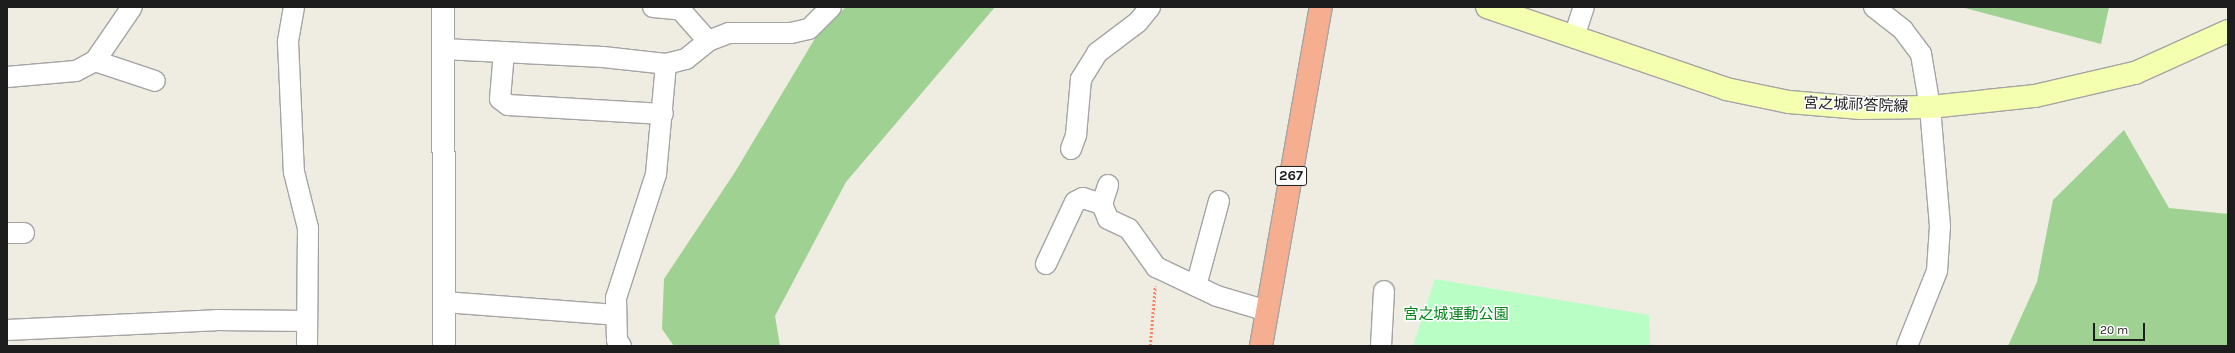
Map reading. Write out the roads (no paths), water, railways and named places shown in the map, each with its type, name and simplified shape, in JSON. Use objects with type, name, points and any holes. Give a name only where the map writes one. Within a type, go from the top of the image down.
[{"type":"highway","name":"267","points":[[1261,346],[1321,7]]},
{"type":"main road","name":"宮之城祁答院線","points":[[1487,7],[1726,89],[1789,102],[1930,107],[2035,96],[2135,73],[2228,31]]},
{"type":"street","points":[[7,76],[76,71],[95,61],[132,7]]},
{"type":"street","points":[[294,7],[289,50],[294,172],[308,228],[307,346]]},
{"type":"street","points":[[443,7],[444,346]]},
{"type":"street","points":[[653,7],[678,8],[708,41]]},
{"type":"street","points":[[443,49],[666,64],[686,59],[708,41],[729,33],[791,33],[809,29],[831,7]]},
{"type":"street","points":[[1071,149],[1076,135],[1081,79],[1097,53],[1138,22],[1150,7]]},
{"type":"street","points":[[1574,37],[1584,7]]},
{"type":"street","points":[[1874,7],[1903,30],[1921,54],[1930,107],[1940,226],[1937,271],[1907,346]]},
{"type":"street","points":[[504,52],[500,99],[508,105],[663,114]]},
{"type":"street","points":[[95,61],[155,81]]},
{"type":"street","points":[[621,346],[617,340],[616,298],[656,174],[663,114],[666,64]]},
{"type":"street","points":[[1108,185],[1102,204],[1108,218],[1129,229],[1156,267],[1196,286],[1268,311]]},
{"type":"street","points":[[1046,264],[1075,202],[1083,198],[1102,204]]},
{"type":"street","points":[[1196,286],[1219,201]]},
{"type":"street","points":[[1381,346],[1384,291]]},
{"type":"street","points":[[444,302],[616,315]]},
{"type":"street","points":[[7,330],[216,320],[307,321]]},
{"type":"park label","name":"宮之城運動公園","points":[[1456,315]]}]
